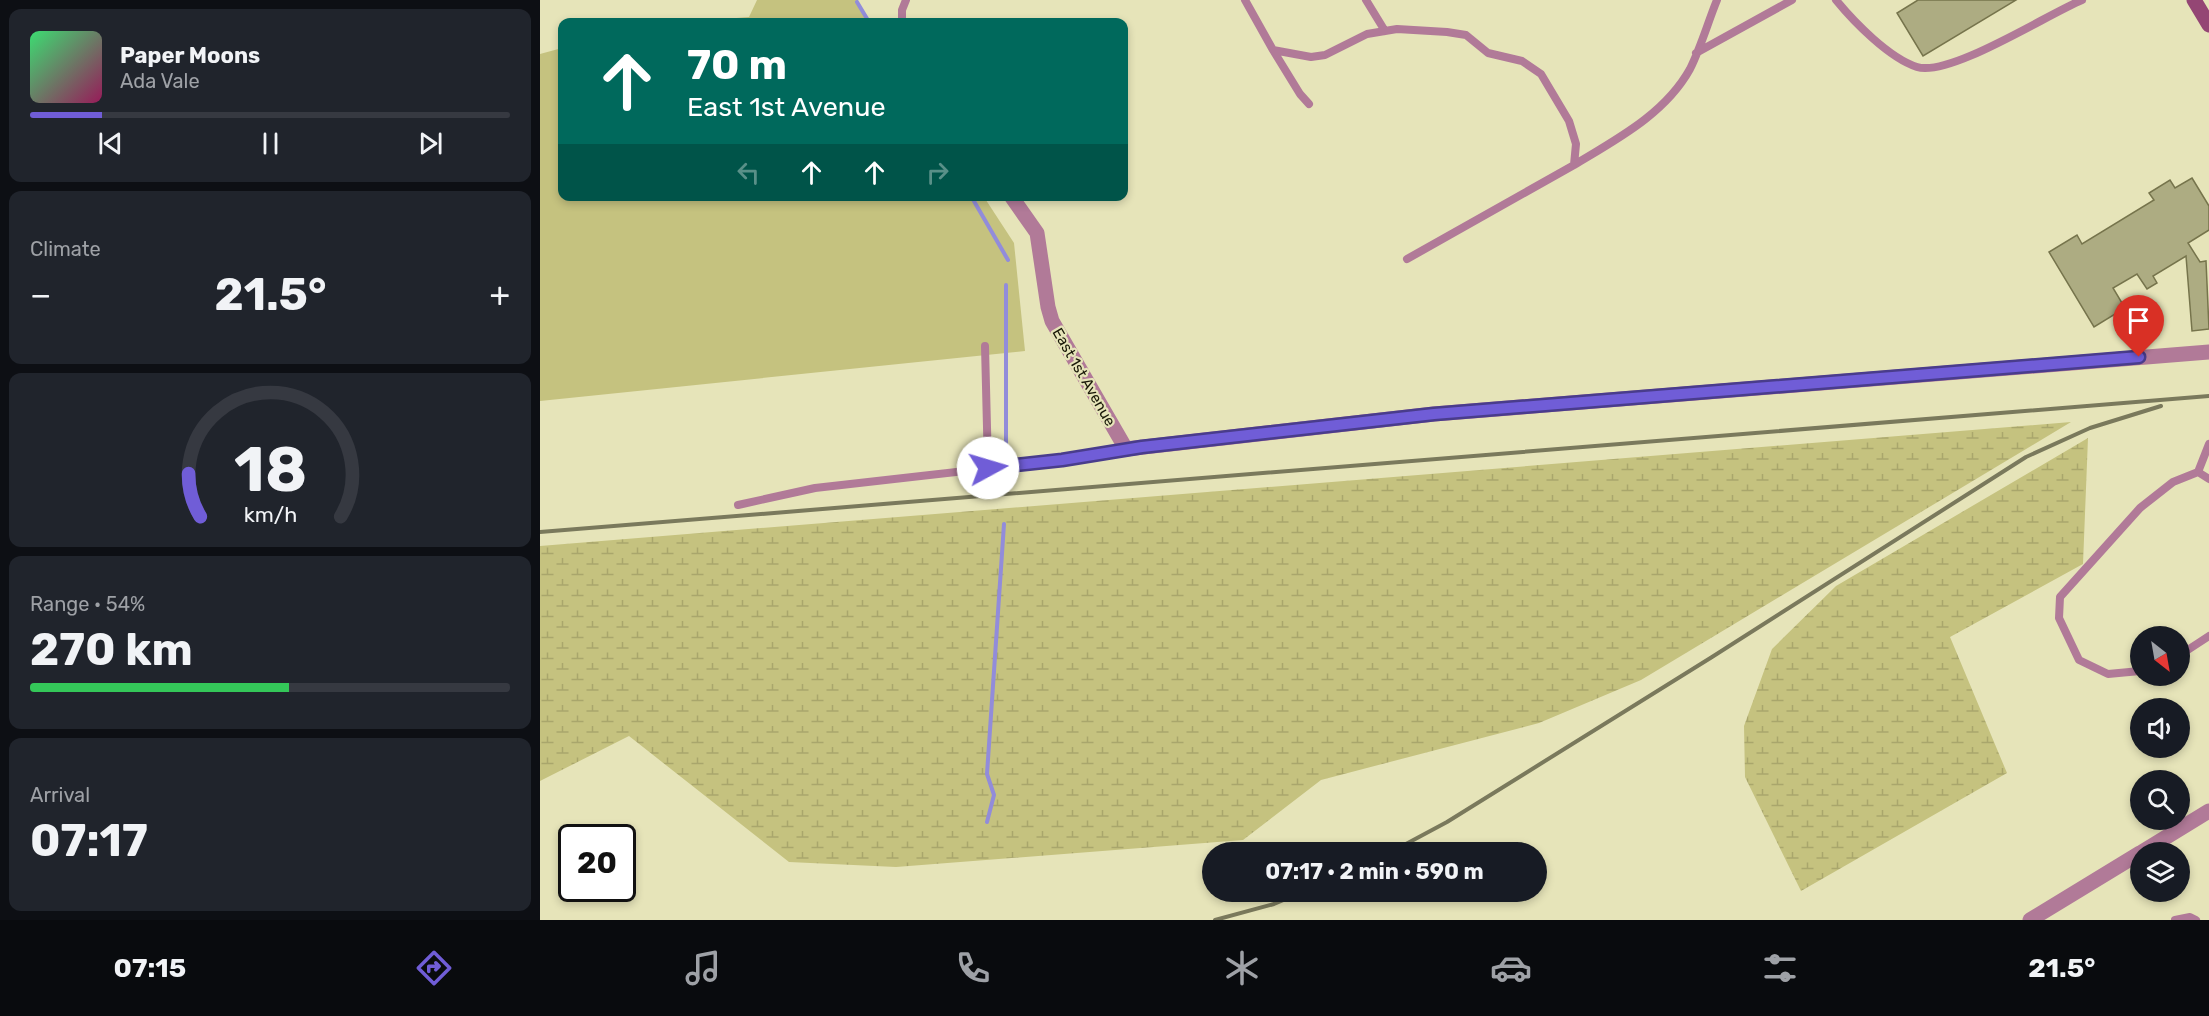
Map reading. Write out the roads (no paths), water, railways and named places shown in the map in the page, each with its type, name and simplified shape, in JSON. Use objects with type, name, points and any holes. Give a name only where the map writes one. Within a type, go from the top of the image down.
[{"type":"main road","points":[[2194,0],[2209,25]]},
{"type":"street","name":"East 1st Avenue","points":[[1015,201],[1037,233],[1052,321],[1126,449]]},
{"type":"street","points":[[1126,449],[1434,414],[2209,352]]},
{"type":"street","points":[[2158,842],[2209,811]]},
{"type":"street","points":[[2030,920],[2130,859]]},
{"type":"lane","points":[[902,18],[906,0]]},
{"type":"lane","points":[[1245,0],[1300,94],[1309,104]]},
{"type":"lane","points":[[1366,0],[1385,31]]},
{"type":"lane","points":[[1407,259],[1575,165],[1659,109],[1690,69],[1717,0]]},
{"type":"lane","points":[[1696,53],[1792,0]]},
{"type":"lane","points":[[1836,0],[1900,59],[1919,68],[1933,68],[1984,51],[2058,10],[2082,0]]},
{"type":"lane","points":[[1274,50],[1311,57],[1325,55],[1367,34],[1397,29],[1466,35],[1488,53],[1522,62],[1541,74],[1569,121],[1576,144],[1575,165]]},
{"type":"lane","points":[[985,346],[988,468]]},
{"type":"lane","points":[[2130,672],[2108,674],[2079,660],[2059,618],[2060,597],[2140,508],[2173,482],[2198,472],[2209,444]]},
{"type":"lane","points":[[738,505],[815,488],[1062,460],[1126,449]]},
{"type":"lane","points":[[2198,472],[2209,479]]},
{"type":"lane","points":[[2190,648],[2209,636]]},
{"type":"lane","points":[[2175,920],[2190,917],[2196,920]]},
{"type":"waterway","points":[[857,2],[867,18]]},
{"type":"waterway","points":[[974,201],[1008,260]]},
{"type":"waterway","points":[[1006,285],[1006,447]]},
{"type":"waterway","points":[[987,822],[994,795],[987,774],[1004,524]]},
{"type":"railway","points":[[540,532],[2209,396]]},
{"type":"railway","points":[[1410,842],[1447,822],[1712,657],[2026,457],[2090,428],[2161,406]]},
{"type":"railway","points":[[1215,920],[1279,902]]}]
